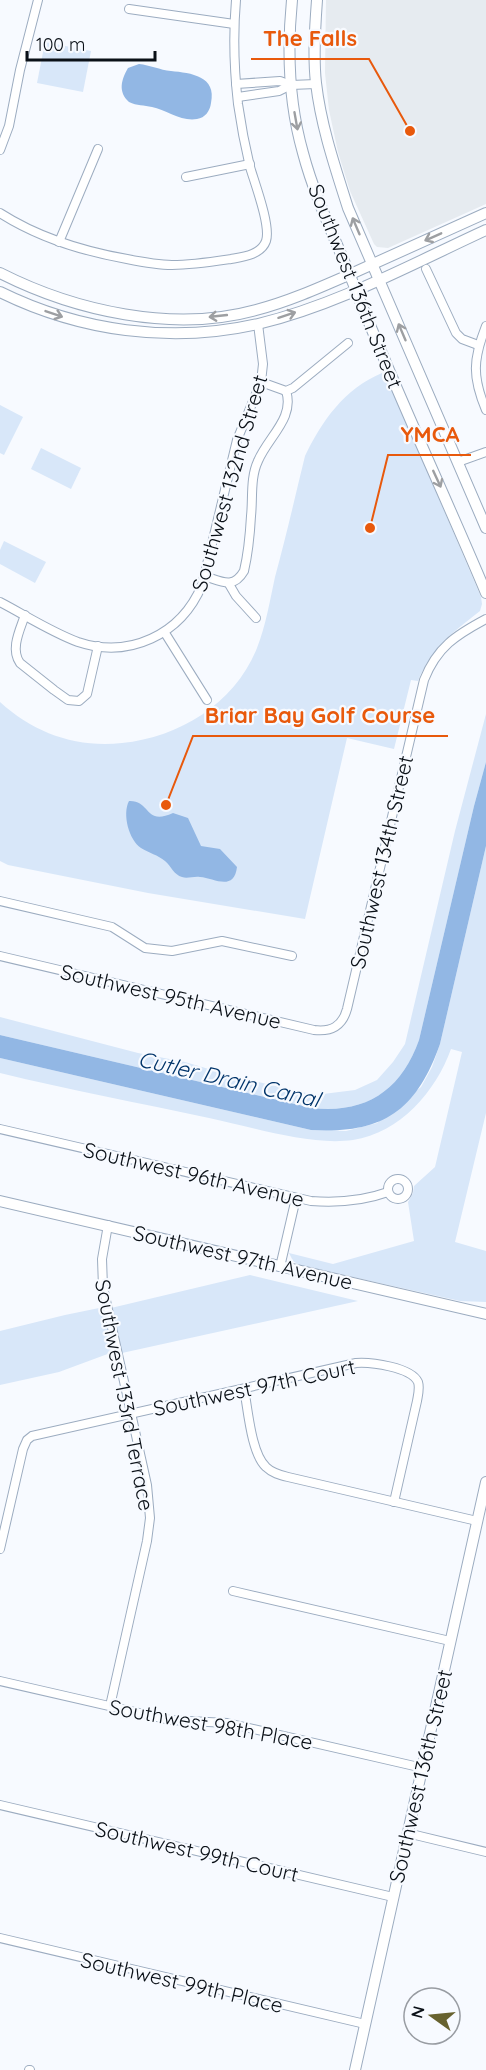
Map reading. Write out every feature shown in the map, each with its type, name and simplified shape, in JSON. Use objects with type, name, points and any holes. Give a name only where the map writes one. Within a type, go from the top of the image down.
[{"type":"street","points":[[0,150],[9,126],[20,70],[38,0]]},
{"type":"street","points":[[0,213],[59,242],[113,256],[171,265],[212,262],[261,249],[267,230],[250,164],[236,84],[234,24],[236,0]]},
{"type":"street","name":"Southwest 136th Street","points":[[292,0],[289,27],[291,85],[302,152],[322,210],[486,593]]},
{"type":"street","name":"Southwest 136th Street","points":[[317,0],[316,84],[331,154],[348,208],[486,528]]},
{"type":"street","points":[[129,9],[234,24]]},
{"type":"street","points":[[236,84],[280,81],[291,85],[316,84]]},
{"type":"street","points":[[238,97],[279,92],[291,85]]},
{"type":"street","points":[[59,242],[98,148]]},
{"type":"street","points":[[186,177],[250,164]]},
{"type":"street","points":[[0,273],[41,293],[120,314],[191,318],[220,316],[254,310],[316,290],[486,213]]},
{"type":"street","points":[[0,292],[25,304],[66,318],[118,330],[188,333],[222,330],[258,324],[289,315],[356,290],[486,230]]},
{"type":"street","points":[[426,268],[460,339],[478,345]]},
{"type":"street","points":[[118,330],[120,314]]},
{"type":"street","points":[[133,332],[134,315]]},
{"type":"street","name":"Southwest 132nd Street","points":[[0,602],[76,641],[98,646],[132,646],[146,642],[165,633],[177,622],[189,609],[198,594],[237,440],[261,382],[263,357],[258,324]]},
{"type":"street","points":[[486,326],[478,345],[475,373],[479,394],[486,410]]},
{"type":"street","points":[[261,382],[286,391],[293,388],[348,343]]},
{"type":"street","points":[[204,576],[230,584],[237,581],[244,571],[256,468],[263,451],[288,410],[289,399],[286,391]]},
{"type":"street","points":[[458,462],[486,452]]},
{"type":"street","points":[[230,584],[236,596],[256,618]]},
{"type":"street","points":[[25,615],[17,639],[16,657],[20,663],[68,700],[79,701],[87,694],[98,646]]},
{"type":"street","name":"Southwest 134th Street","points":[[340,1024],[347,1009],[424,680],[434,660],[450,640],[464,630],[486,620]]},
{"type":"street","points":[[165,633],[207,700]]},
{"type":"street","name":"Southwest 95th Avenue","points":[[0,901],[112,927],[145,948],[172,951],[222,941],[292,956]]},
{"type":"street","name":"Southwest 95th Avenue","points":[[0,956],[314,1030],[328,1031],[340,1024]]},
{"type":"street","name":"Southwest 96th Avenue","points":[[0,1129],[311,1201],[338,1202],[369,1198],[388,1192]]},
{"type":"street","points":[[280,1267],[296,1198]]},
{"type":"street","name":"Southwest 97th Avenue","points":[[0,1201],[486,1314]]},
{"type":"street","name":"Southwest 133rd Terrace","points":[[108,1226],[102,1259],[103,1287],[149,1497],[150,1518],[147,1541],[110,1706]]},
{"type":"street","name":"Southwest 97th Court","points":[[0,1549],[20,1460],[27,1440],[40,1433],[356,1363],[396,1368],[411,1375],[417,1382],[419,1394],[394,1502]]},
{"type":"street","points":[[244,1389],[254,1442],[261,1461],[271,1471],[477,1521]]},
{"type":"street","name":"Southwest 136th Street","points":[[355,2070],[486,1482]]},
{"type":"street","points":[[233,1591],[450,1641]]},
{"type":"street","name":"Southwest 98th Place","points":[[0,1681],[180,1722],[227,1723],[423,1768]]},
{"type":"street","name":"Southwest 99th Court","points":[[0,1805],[393,1897]]},
{"type":"street","points":[[407,1833],[486,1852]]},
{"type":"street","name":"Southwest 99th Place","points":[[0,1938],[365,2024]]},
{"type":"shaded area","points":[[326,0],[486,0],[486,204],[388,248],[377,247],[374,244],[350,191],[338,152],[329,110],[325,73]]},
{"type":"shaded area","points":[[45,42],[91,51],[83,92],[37,83]]},
{"type":"shaded area","points":[[382,373],[399,405],[482,604],[480,611],[436,650],[418,681],[411,680],[394,749],[347,738],[305,919],[148,893],[8,865],[0,861],[0,702],[27,722],[56,736],[105,744],[144,739],[164,733],[184,725],[220,701],[247,668],[257,648],[305,456],[327,419],[345,397]]},
{"type":"shaded area","points":[[0,405],[23,417],[4,455],[0,453]]},
{"type":"shaded area","points":[[41,448],[81,468],[71,489],[31,469]]},
{"type":"shaded area","points":[[4,541],[46,562],[35,583],[0,564],[0,550]]},
{"type":"shaded area","points":[[486,714],[486,762],[419,1040],[402,1073],[379,1095],[364,1103],[349,1107],[312,1108],[0,1035],[0,1017],[315,1095],[355,1090],[377,1080],[405,1044],[455,831]]},
{"type":"shaded area","points":[[486,846],[486,1113],[455,1242],[486,1251],[486,1302],[460,1301],[299,1265],[293,1261],[289,1253],[333,1264],[414,1241],[408,1202],[414,1186],[435,1167],[462,1052],[451,1049],[436,1080],[426,1094],[401,1119],[370,1136],[336,1141],[281,1135],[0,1073],[0,1058],[311,1130],[346,1131],[377,1123],[421,1087],[432,1067],[440,1044]]},
{"type":"shaded area","points":[[250,1275],[358,1301],[122,1353],[111,1308]]},
{"type":"shaded area","points":[[104,1307],[113,1352],[59,1372],[0,1385],[0,1331]]},
{"type":"water","points":[[139,64],[201,78],[210,87],[212,94],[207,114],[200,118],[186,119],[157,108],[129,102],[123,94],[122,81],[128,68]]},
{"type":"water","points":[[486,762],[486,846],[440,1044],[420,1087],[393,1114],[358,1128],[311,1130],[0,1058],[0,1035],[312,1108],[349,1107],[364,1103],[379,1095],[402,1073],[419,1040]]},
{"type":"water","points":[[129,801],[141,804],[152,815],[164,816],[173,813],[188,818],[201,846],[220,849],[237,867],[235,875],[232,879],[223,882],[200,877],[186,878],[177,874],[162,859],[141,848],[133,839],[126,813]]},
{"type":"place","name":"The Falls","points":[[410,131]]},
{"type":"place","name":"YMCA","points":[[370,528]]},
{"type":"place","name":"Briar Bay Golf Course","points":[[166,805]]},
{"type":"water label","name":"Cutler Drain Canal","points":[[229,1079]]}]
